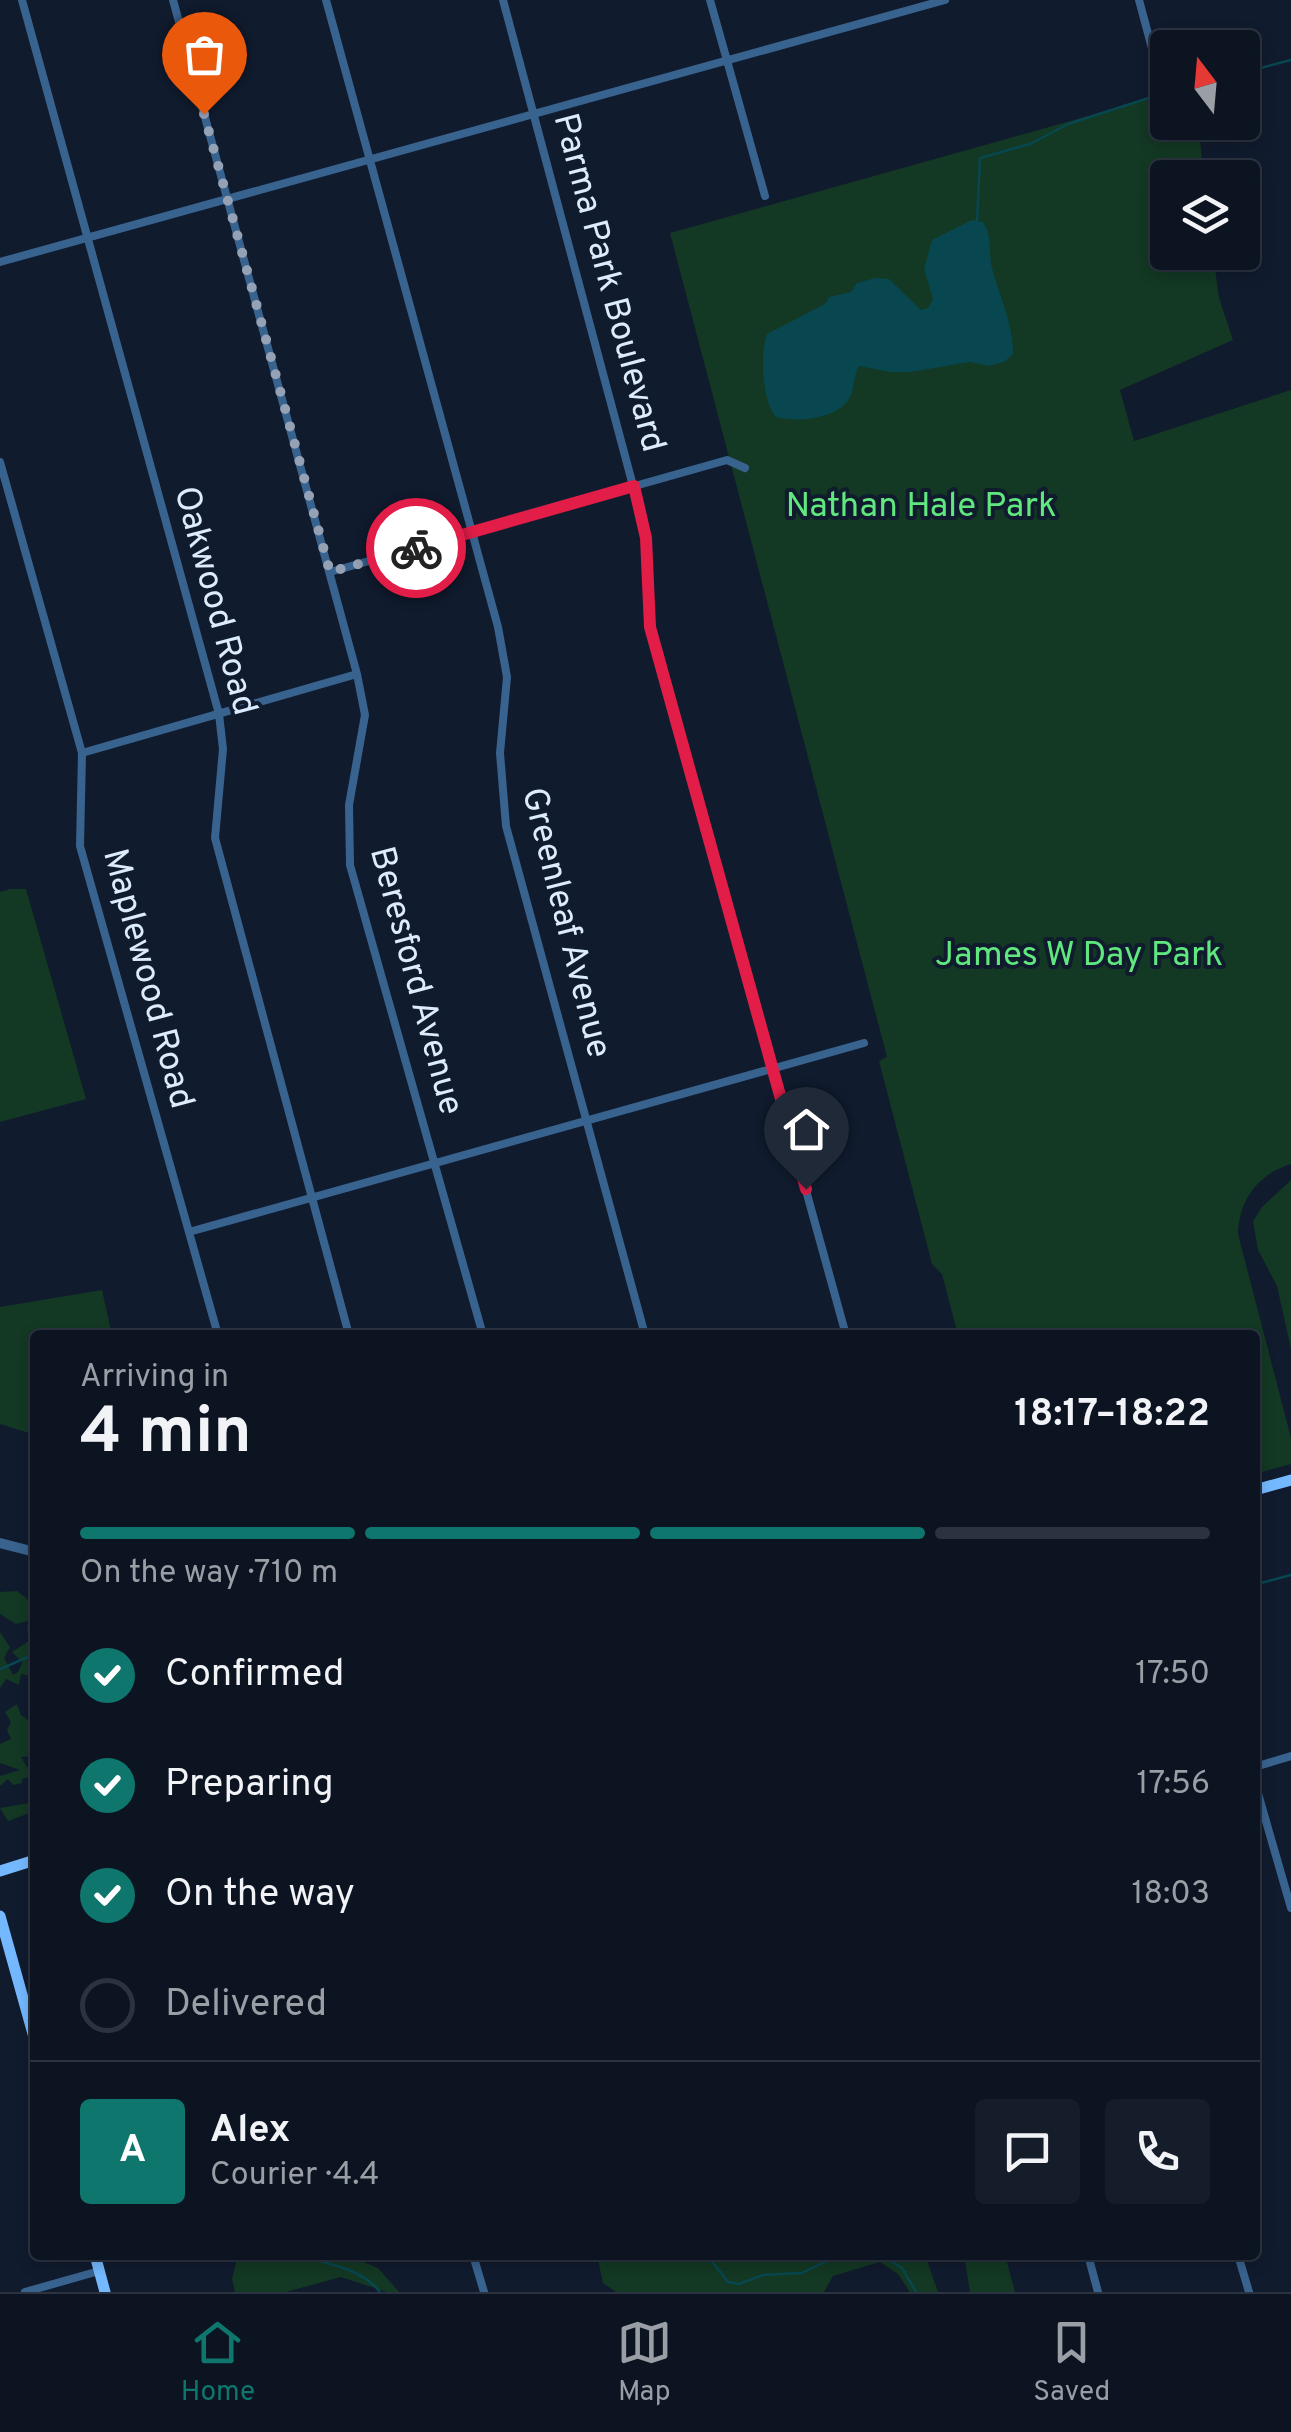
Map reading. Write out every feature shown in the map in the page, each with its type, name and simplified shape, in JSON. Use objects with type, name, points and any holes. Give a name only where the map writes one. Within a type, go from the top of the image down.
[{"type":"main road","points":[[1260,1489],[1291,1480]]},
{"type":"main road","points":[[0,1871],[30,1862]]},
{"type":"main road","points":[[0,1916],[30,2023]]},
{"type":"main road","points":[[96,2260],[104,2292]]},
{"type":"street","name":"Oakwood Road","points":[[22,0],[219,714],[223,750],[215,838],[348,1330]]},
{"type":"street","name":"Beresford Avenue","points":[[173,0],[357,674],[365,715],[349,805],[350,864],[482,1330]]},
{"type":"street","name":"Greenleaf Avenue","points":[[326,0],[498,627],[506,677],[500,753],[506,826],[644,1330]]},
{"type":"street","name":"Parma Park Boulevard","points":[[504,0],[634,486],[646,538],[650,627],[845,1330]]},
{"type":"street","points":[[710,0],[765,196]]},
{"type":"street","points":[[0,262],[945,0]]},
{"type":"street","points":[[1139,0],[1150,41]]},
{"type":"street","points":[[330,572],[727,460],[745,468]]},
{"type":"street","name":"Maplewood Road","points":[[0,462],[82,753],[80,846],[217,1330]]},
{"type":"street","points":[[82,753],[357,674]]},
{"type":"street","points":[[190,1232],[864,1044]]},
{"type":"street","points":[[0,1543],[30,1551]]},
{"type":"street","points":[[1260,1765],[1291,1756]]},
{"type":"street","points":[[1260,1800],[1291,1908]]},
{"type":"street","points":[[474,2260],[484,2292]]},
{"type":"street","points":[[1089,2260],[1098,2292]]},
{"type":"street","points":[[1239,2260],[1248,2292]]},
{"type":"street","points":[[25,2292],[99,2271]]},
{"type":"green space","points":[[1150,99],[1150,140],[1200,140],[1202,160],[1150,160],[1150,270],[1215,270],[1219,298],[1233,340],[1120,390],[1134,441],[1291,390],[1291,1164],[1269,1174],[1252,1190],[1242,1210],[1238,1234],[1291,1438],[1291,1464],[1260,1473],[1260,1330],[957,1330],[942,1274],[932,1264],[879,1061],[887,1057],[670,233]]},
{"type":"green space","points":[[26,889],[86,1099],[0,1122],[0,892]]},
{"type":"green space","points":[[1291,1180],[1291,1349],[1277,1286],[1258,1250],[1253,1221]]},
{"type":"green space","points":[[102,1290],[111,1330],[30,1330],[30,1433],[0,1424],[0,1307]]},
{"type":"green space","points":[[17,1591],[30,1601],[30,1633],[28,1621],[16,1624],[0,1614],[0,1592]]},
{"type":"green space","points":[[0,1632],[10,1647],[4,1658],[13,1675],[24,1658],[19,1659],[12,1652],[30,1640],[30,1676],[21,1674],[19,1685],[6,1679],[0,1688]]},
{"type":"green space","points":[[17,1704],[21,1715],[30,1721],[30,1756],[21,1757],[30,1767],[30,1777],[13,1785],[8,1779],[0,1786],[0,1776],[20,1770],[0,1763],[0,1744],[11,1739],[7,1730],[11,1722],[5,1712]]},
{"type":"green space","points":[[30,1803],[30,1813],[8,1821],[0,1808]]},
{"type":"green space","points":[[237,2260],[358,2260],[378,2268],[399,2292],[387,2292],[341,2277],[286,2292],[235,2292],[232,2279]]},
{"type":"green space","points":[[598,2260],[927,2260],[938,2292],[910,2292],[898,2274],[880,2262],[833,2276],[824,2292],[616,2292],[603,2283]]},
{"type":"green space","points":[[965,2260],[1006,2260],[1015,2292],[970,2292]]},
{"type":"shaded area","points":[[972,220],[983,222],[988,233],[992,268],[1013,354],[1004,362],[989,366],[970,362],[890,372],[859,366],[850,397],[837,410],[806,419],[776,417],[764,377],[767,334],[825,304],[829,297],[851,292],[857,283],[875,278],[889,279],[921,310],[928,308],[933,299],[924,269],[932,240]]},
{"type":"waterway","points":[[1260,68],[1291,60]]},
{"type":"waterway","points":[[977,221],[980,158],[1030,144],[1068,124],[1150,98]]},
{"type":"waterway","points":[[1260,1587],[1261,1583],[1291,1575]]},
{"type":"waterway","points":[[0,1669],[30,1656]]},
{"type":"waterway","points":[[314,2260],[352,2271],[380,2292]]},
{"type":"waterway","points":[[711,2260],[728,2282],[739,2284],[763,2275],[802,2273],[829,2260]]},
{"type":"waterway","points":[[889,2260],[902,2268],[916,2292]]},
{"type":"way so far","points":[[204,114],[330,572],[416,548]]},
{"type":"route","points":[[416,548],[634,486],[646,538],[650,627],[806,1189]]},
{"type":"park label","name":"Nathan Hale Park","points":[[921,507]]},
{"type":"park label","name":"James W Day Park","points":[[1079,956]]}]
